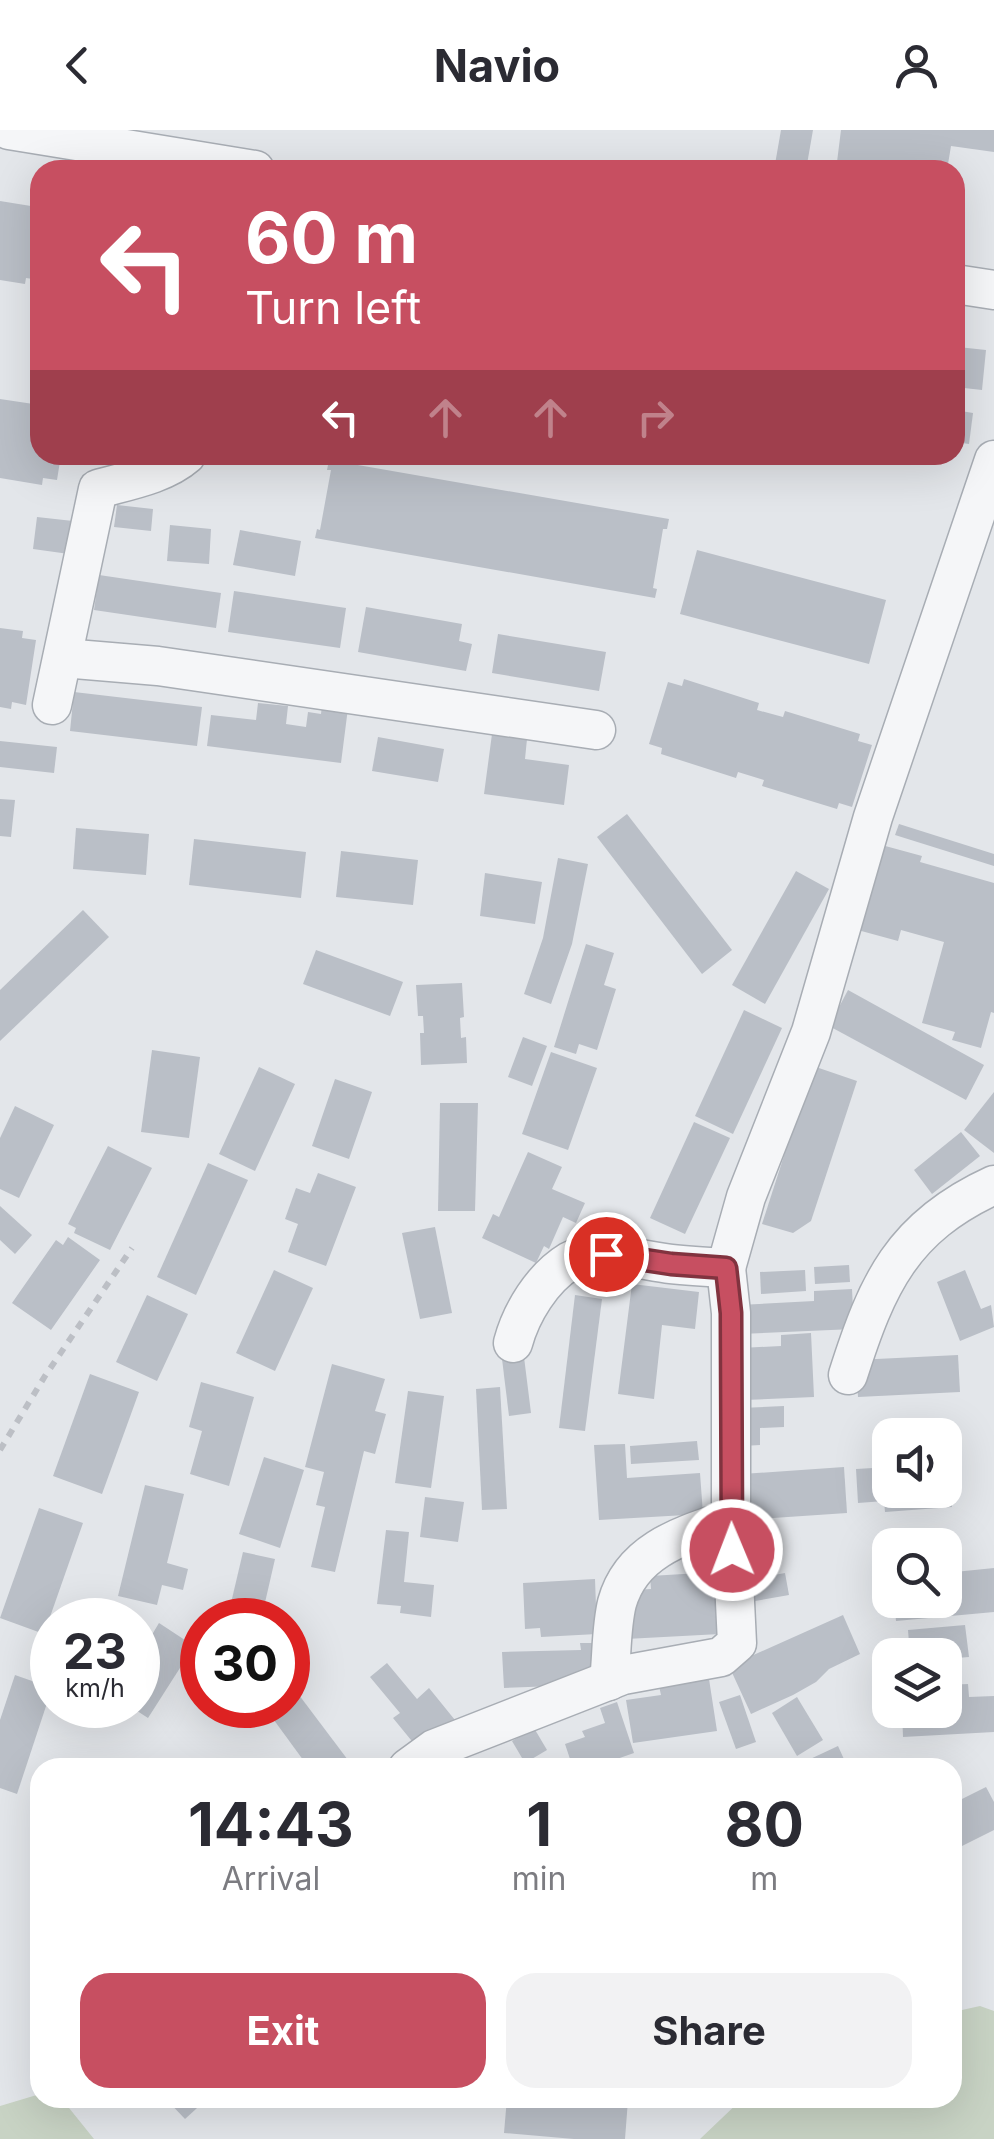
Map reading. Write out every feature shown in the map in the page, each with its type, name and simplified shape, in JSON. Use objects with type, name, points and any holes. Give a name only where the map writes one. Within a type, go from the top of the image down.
[{"type":"street","points":[[10,130],[194,160]]},
{"type":"street","points":[[965,286],[994,290]]},
{"type":"street","points":[[422,1758],[609,1681],[721,1657],[737,1643],[731,1520],[731,1313],[726,1268],[746,1197],[811,1032],[873,817],[994,460]]},
{"type":"street","points":[[52,705],[98,489],[170,465]]},
{"type":"street","points":[[63,658],[158,666],[596,730]]},
{"type":"street","points":[[848,1375],[881,1283],[918,1236],[966,1198],[994,1185]]},
{"type":"street","points":[[512,1343],[519,1320],[542,1288],[572,1259],[606,1254],[726,1268]]},
{"type":"street","points":[[609,1681],[617,1602],[634,1568],[652,1552],[688,1534],[731,1520]]},
{"type":"path","points":[[0,1450],[132,1248]]},
{"type":"green space","points":[[980,2006],[994,2011],[994,2139],[700,2139],[733,2108],[962,2108],[962,2010]]},
{"type":"green space","points":[[30,2097],[30,2108],[69,2108],[94,2139],[0,2139],[0,2106]]},
{"type":"building","points":[[781,130],[813,130],[808,160],[776,160]]},
{"type":"building","points":[[841,130],[994,130],[994,152],[951,146],[949,160],[837,160]]},
{"type":"building","points":[[0,201],[30,206],[30,279],[26,278],[25,284],[0,280]]},
{"type":"building","points":[[965,348],[986,350],[982,390],[965,388]]},
{"type":"building","points":[[0,399],[30,404],[30,465],[59,465],[57,480],[43,478],[42,485],[0,478]]},
{"type":"building","points":[[965,412],[973,413],[969,444],[965,443]]},
{"type":"building","points":[[328,465],[358,465],[669,519],[667,529],[663,529],[653,588],[657,589],[655,598],[315,538],[317,529],[320,530],[331,470],[327,470]]},
{"type":"building","points":[[117,505],[153,509],[151,531],[114,527]]},
{"type":"building","points":[[37,517],[73,521],[69,554],[33,549]]},
{"type":"building","points":[[170,525],[211,529],[209,564],[167,561]]},
{"type":"building","points":[[240,530],[301,541],[295,576],[233,565]]},
{"type":"building","points":[[697,550],[886,600],[869,664],[680,614]]},
{"type":"building","points":[[99,575],[221,593],[216,628],[94,610]]},
{"type":"building","points":[[234,591],[346,608],[340,648],[228,632]]},
{"type":"building","points":[[366,607],[462,624],[459,641],[472,644],[466,671],[358,652]]},
{"type":"building","points":[[0,628],[23,631],[22,638],[36,640],[26,705],[12,702],[11,709],[0,707]]},
{"type":"building","points":[[498,634],[606,652],[599,691],[492,673]]},
{"type":"building","points":[[684,679],[759,703],[757,710],[783,717],[785,711],[860,734],[858,741],[872,745],[852,807],[839,803],[837,809],[762,786],[764,780],[738,772],[736,778],[661,754],[662,748],[649,744],[668,682],[682,686]]},
{"type":"building","points":[[74,692],[202,707],[197,746],[70,731]]},
{"type":"building","points":[[258,703],[288,706],[286,724],[306,727],[308,712],[321,714],[322,705],[348,708],[341,763],[207,746],[211,715],[256,720]]},
{"type":"building","points":[[492,734],[527,739],[525,759],[569,765],[564,805],[484,794]]},
{"type":"building","points":[[378,737],[444,749],[438,782],[372,771]]},
{"type":"building","points":[[0,741],[57,747],[54,773],[0,767]]},
{"type":"building","points":[[0,799],[15,800],[11,837],[0,836]]},
{"type":"building","points":[[627,814],[732,950],[702,974],[597,837]]},
{"type":"building","points":[[899,824],[994,854],[994,866],[895,835]]},
{"type":"building","points":[[76,828],[149,834],[146,875],[73,869]]},
{"type":"building","points":[[194,839],[306,852],[301,898],[189,885]]},
{"type":"building","points":[[878,844],[922,856],[920,862],[994,883],[994,1013],[991,1012],[981,1048],[952,1040],[955,1032],[922,1023],[944,942],[901,930],[898,941],[854,929]]},
{"type":"building","points":[[341,851],[418,860],[413,905],[336,897]]},
{"type":"building","points":[[558,858],[588,864],[572,944],[551,1004],[524,994],[543,938]]},
{"type":"building","points":[[796,871],[829,889],[765,1004],[732,985]]},
{"type":"building","points":[[485,873],[542,882],[535,924],[480,916]]},
{"type":"building","points":[[83,910],[109,937],[0,1041],[0,990]]},
{"type":"building","points":[[586,944],[614,953],[604,985],[616,989],[597,1050],[579,1044],[576,1054],[554,1047]]},
{"type":"building","points":[[316,950],[403,982],[390,1016],[303,984]]},
{"type":"building","points":[[462,983],[461,1038],[466,1037],[467,1063],[421,1065],[423,1016],[418,1016],[416,985]]},
{"type":"building","points":[[848,990],[984,1065],[966,1100],[829,1026]]},
{"type":"building","points":[[744,1010],[782,1028],[733,1134],[695,1116]]},
{"type":"building","points":[[523,1037],[547,1046],[532,1086],[508,1077]]},
{"type":"building","points":[[152,1050],[200,1057],[189,1138],[141,1132]]},
{"type":"building","points":[[551,1052],[597,1068],[568,1150],[522,1134]]},
{"type":"building","points":[[813,1066],[857,1081],[811,1221],[793,1233],[762,1224]]},
{"type":"building","points":[[259,1067],[295,1084],[255,1171],[219,1154]]},
{"type":"building","points":[[335,1079],[372,1092],[349,1159],[312,1146]]},
{"type":"building","points":[[994,1092],[994,1153],[964,1130]]},
{"type":"building","points":[[440,1103],[478,1103],[475,1211],[438,1211]]},
{"type":"building","points":[[15,1106],[54,1125],[19,1198],[0,1189],[0,1138]]},
{"type":"building","points":[[694,1122],[730,1138],[685,1234],[650,1218]]},
{"type":"building","points":[[961,1132],[980,1156],[932,1194],[914,1170]]},
{"type":"building","points":[[108,1146],[152,1168],[110,1250],[74,1233],[76,1228],[68,1224]]},
{"type":"building","points":[[528,1152],[562,1167],[552,1189],[585,1203],[576,1223],[563,1217],[549,1249],[544,1246],[536,1263],[482,1238],[493,1214],[499,1217]]},
{"type":"building","points":[[208,1163],[248,1180],[196,1295],[157,1277]]},
{"type":"building","points":[[318,1173],[356,1187],[326,1266],[288,1252],[298,1224],[285,1219],[296,1188],[310,1193]]},
{"type":"building","points":[[0,1206],[32,1235],[15,1254],[0,1240]]},
{"type":"building","points":[[435,1227],[452,1313],[420,1319],[402,1233]]},
{"type":"building","points":[[68,1237],[100,1260],[51,1330],[12,1303],[56,1240],[63,1245]]},
{"type":"building","points":[[849,1265],[850,1282],[815,1284],[814,1267]]},
{"type":"building","points":[[274,1270],[313,1288],[275,1371],[236,1353]]},
{"type":"building","points":[[805,1270],[806,1291],[761,1294],[760,1272]]},
{"type":"building","points":[[965,1270],[981,1309],[991,1305],[994,1327],[960,1341],[937,1282]]},
{"type":"building","points":[[632,1284],[699,1292],[695,1329],[662,1325],[654,1399],[618,1394]]},
{"type":"building","points":[[852,1289],[854,1329],[741,1334],[739,1305],[814,1301],[814,1291]]},
{"type":"building","points":[[147,1295],[188,1314],[157,1381],[116,1362]]},
{"type":"building","points":[[575,1295],[602,1299],[585,1431],[559,1428]]},
{"type":"building","points":[[811,1333],[814,1397],[744,1400],[741,1348],[781,1346],[781,1335]]},
{"type":"building","points":[[958,1355],[960,1392],[858,1397],[856,1360]]},
{"type":"building","points":[[524,1357],[531,1413],[509,1416],[502,1359]]},
{"type":"building","points":[[332,1364],[385,1379],[375,1411],[386,1414],[375,1454],[364,1451],[335,1572],[311,1567],[325,1507],[316,1505],[324,1472],[305,1467]]},
{"type":"building","points":[[90,1374],[139,1392],[102,1494],[53,1476]]},
{"type":"building","points":[[201,1382],[254,1397],[229,1486],[190,1474],[202,1431],[189,1427]]},
{"type":"building","points":[[500,1387],[507,1509],[482,1510],[476,1389]]},
{"type":"building","points":[[408,1391],[444,1396],[431,1488],[395,1483]]},
{"type":"building","points":[[784,1406],[784,1427],[760,1428],[760,1445],[743,1446],[741,1408]]},
{"type":"building","points":[[697,1441],[699,1460],[631,1464],[630,1446]]},
{"type":"building","points":[[625,1444],[627,1478],[700,1473],[703,1514],[599,1520],[594,1445]]},
{"type":"building","points":[[264,1457],[304,1470],[280,1548],[239,1534]]},
{"type":"building","points":[[844,1467],[847,1513],[745,1520],[742,1474]]},
{"type":"building","points":[[872,1468],[872,1502],[858,1503],[856,1469]]},
{"type":"building","points":[[145,1485],[184,1494],[167,1563],[188,1569],[183,1590],[162,1585],[159,1598],[118,1596]]},
{"type":"building","points":[[425,1497],[464,1502],[458,1542],[420,1537]]},
{"type":"building","points":[[39,1508],[83,1523],[57,1598],[30,1598],[30,1629],[0,1618]]},
{"type":"building","points":[[885,1508],[939,1508],[885,1512]]},
{"type":"building","points":[[386,1530],[409,1532],[404,1582],[434,1585],[431,1617],[400,1613],[401,1606],[377,1604]]},
{"type":"building","points":[[243,1552],[275,1559],[266,1598],[232,1598]]},
{"type":"building","points":[[994,1568],[994,1612],[962,1615],[962,1571]]},
{"type":"building","points":[[717,1572],[720,1634],[626,1639],[635,1590],[651,1589],[650,1576]]},
{"type":"building","points":[[785,1573],[789,1595],[749,1602],[746,1580]]},
{"type":"building","points":[[595,1579],[597,1634],[541,1637],[540,1628],[525,1629],[523,1583]]},
{"type":"building","points":[[843,1615],[860,1654],[829,1669],[793,1695],[751,1714],[729,1666]]},
{"type":"building","points":[[160,1624],[180,1637],[180,1668],[160,1699]]},
{"type":"building","points":[[965,1625],[969,1657],[962,1658],[962,1638],[909,1638],[908,1630]]},
{"type":"building","points":[[580,1643],[600,1643],[601,1673],[582,1685],[504,1688],[502,1652],[581,1650]]},
{"type":"building","points":[[387,1663],[417,1699],[429,1688],[459,1725],[420,1751],[393,1718],[400,1713],[370,1677]]},
{"type":"building","points":[[15,1675],[30,1680],[30,1728],[39,1728],[17,1794],[0,1788],[0,1720]]},
{"type":"building","points":[[709,1679],[717,1731],[633,1743],[626,1700],[661,1695],[659,1686]]},
{"type":"building","points":[[962,1684],[968,1684],[969,1697],[994,1696],[994,1732],[903,1737],[903,1728],[962,1728]]},
{"type":"building","points":[[740,1695],[756,1742],[736,1749],[719,1702]]},
{"type":"building","points":[[797,1697],[823,1740],[797,1756],[772,1713]]},
{"type":"building","points":[[617,1702],[634,1753],[620,1758],[570,1758],[565,1744],[585,1737],[582,1731],[605,1723],[600,1708]]},
{"type":"building","points":[[310,1710],[346,1758],[302,1758],[280,1728],[310,1728]]},
{"type":"building","points":[[534,1728],[547,1750],[533,1758],[522,1758],[512,1741]]},
{"type":"building","points":[[838,1746],[843,1758],[812,1758]]},
{"type":"building","points":[[986,1787],[994,1802],[994,1830],[962,1846],[962,1799]]},
{"type":"building","points":[[175,2108],[197,2108],[185,2119]]},
{"type":"building","points":[[506,2108],[627,2108],[625,2139],[504,2133]]},
{"type":"route","points":[[606,1254],[726,1268],[731,1313],[732,1550]]}]
